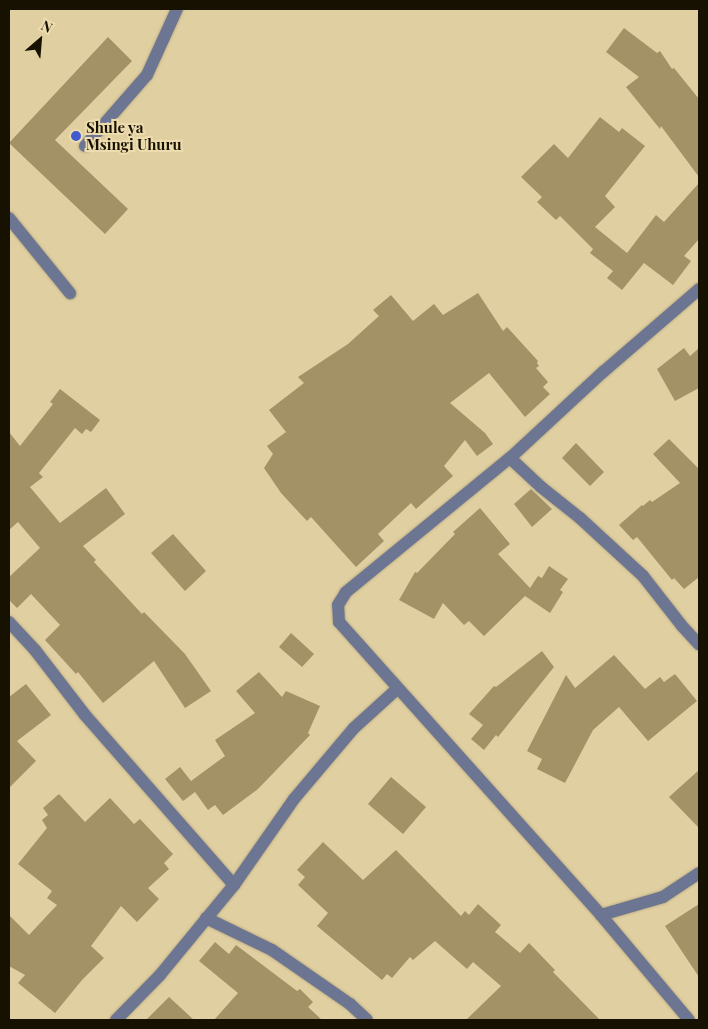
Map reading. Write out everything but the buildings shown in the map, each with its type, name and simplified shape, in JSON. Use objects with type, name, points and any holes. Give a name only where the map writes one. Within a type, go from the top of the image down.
[{"type":"street","points":[[85,146],[147,75],[177,9]]},
{"type":"street","points":[[9,218],[70,293]]},
{"type":"street","points":[[689,1020],[601,914],[397,689],[339,622],[338,606],[346,592],[510,458],[603,372],[699,289]]},
{"type":"street","points":[[510,458],[541,487],[580,518],[643,576],[682,626],[699,644]]},
{"type":"street","points":[[9,622],[35,650],[103,736],[234,885]]},
{"type":"street","points":[[116,1020],[160,975],[234,885],[294,799],[354,728],[397,689]]},
{"type":"street","points":[[601,914],[663,897],[699,873]]},
{"type":"street","points":[[206,918],[272,950],[350,1004],[366,1020]]},
{"type":"place","name":"Shule ya Msingi Uhuru","points":[[76,136]]}]
